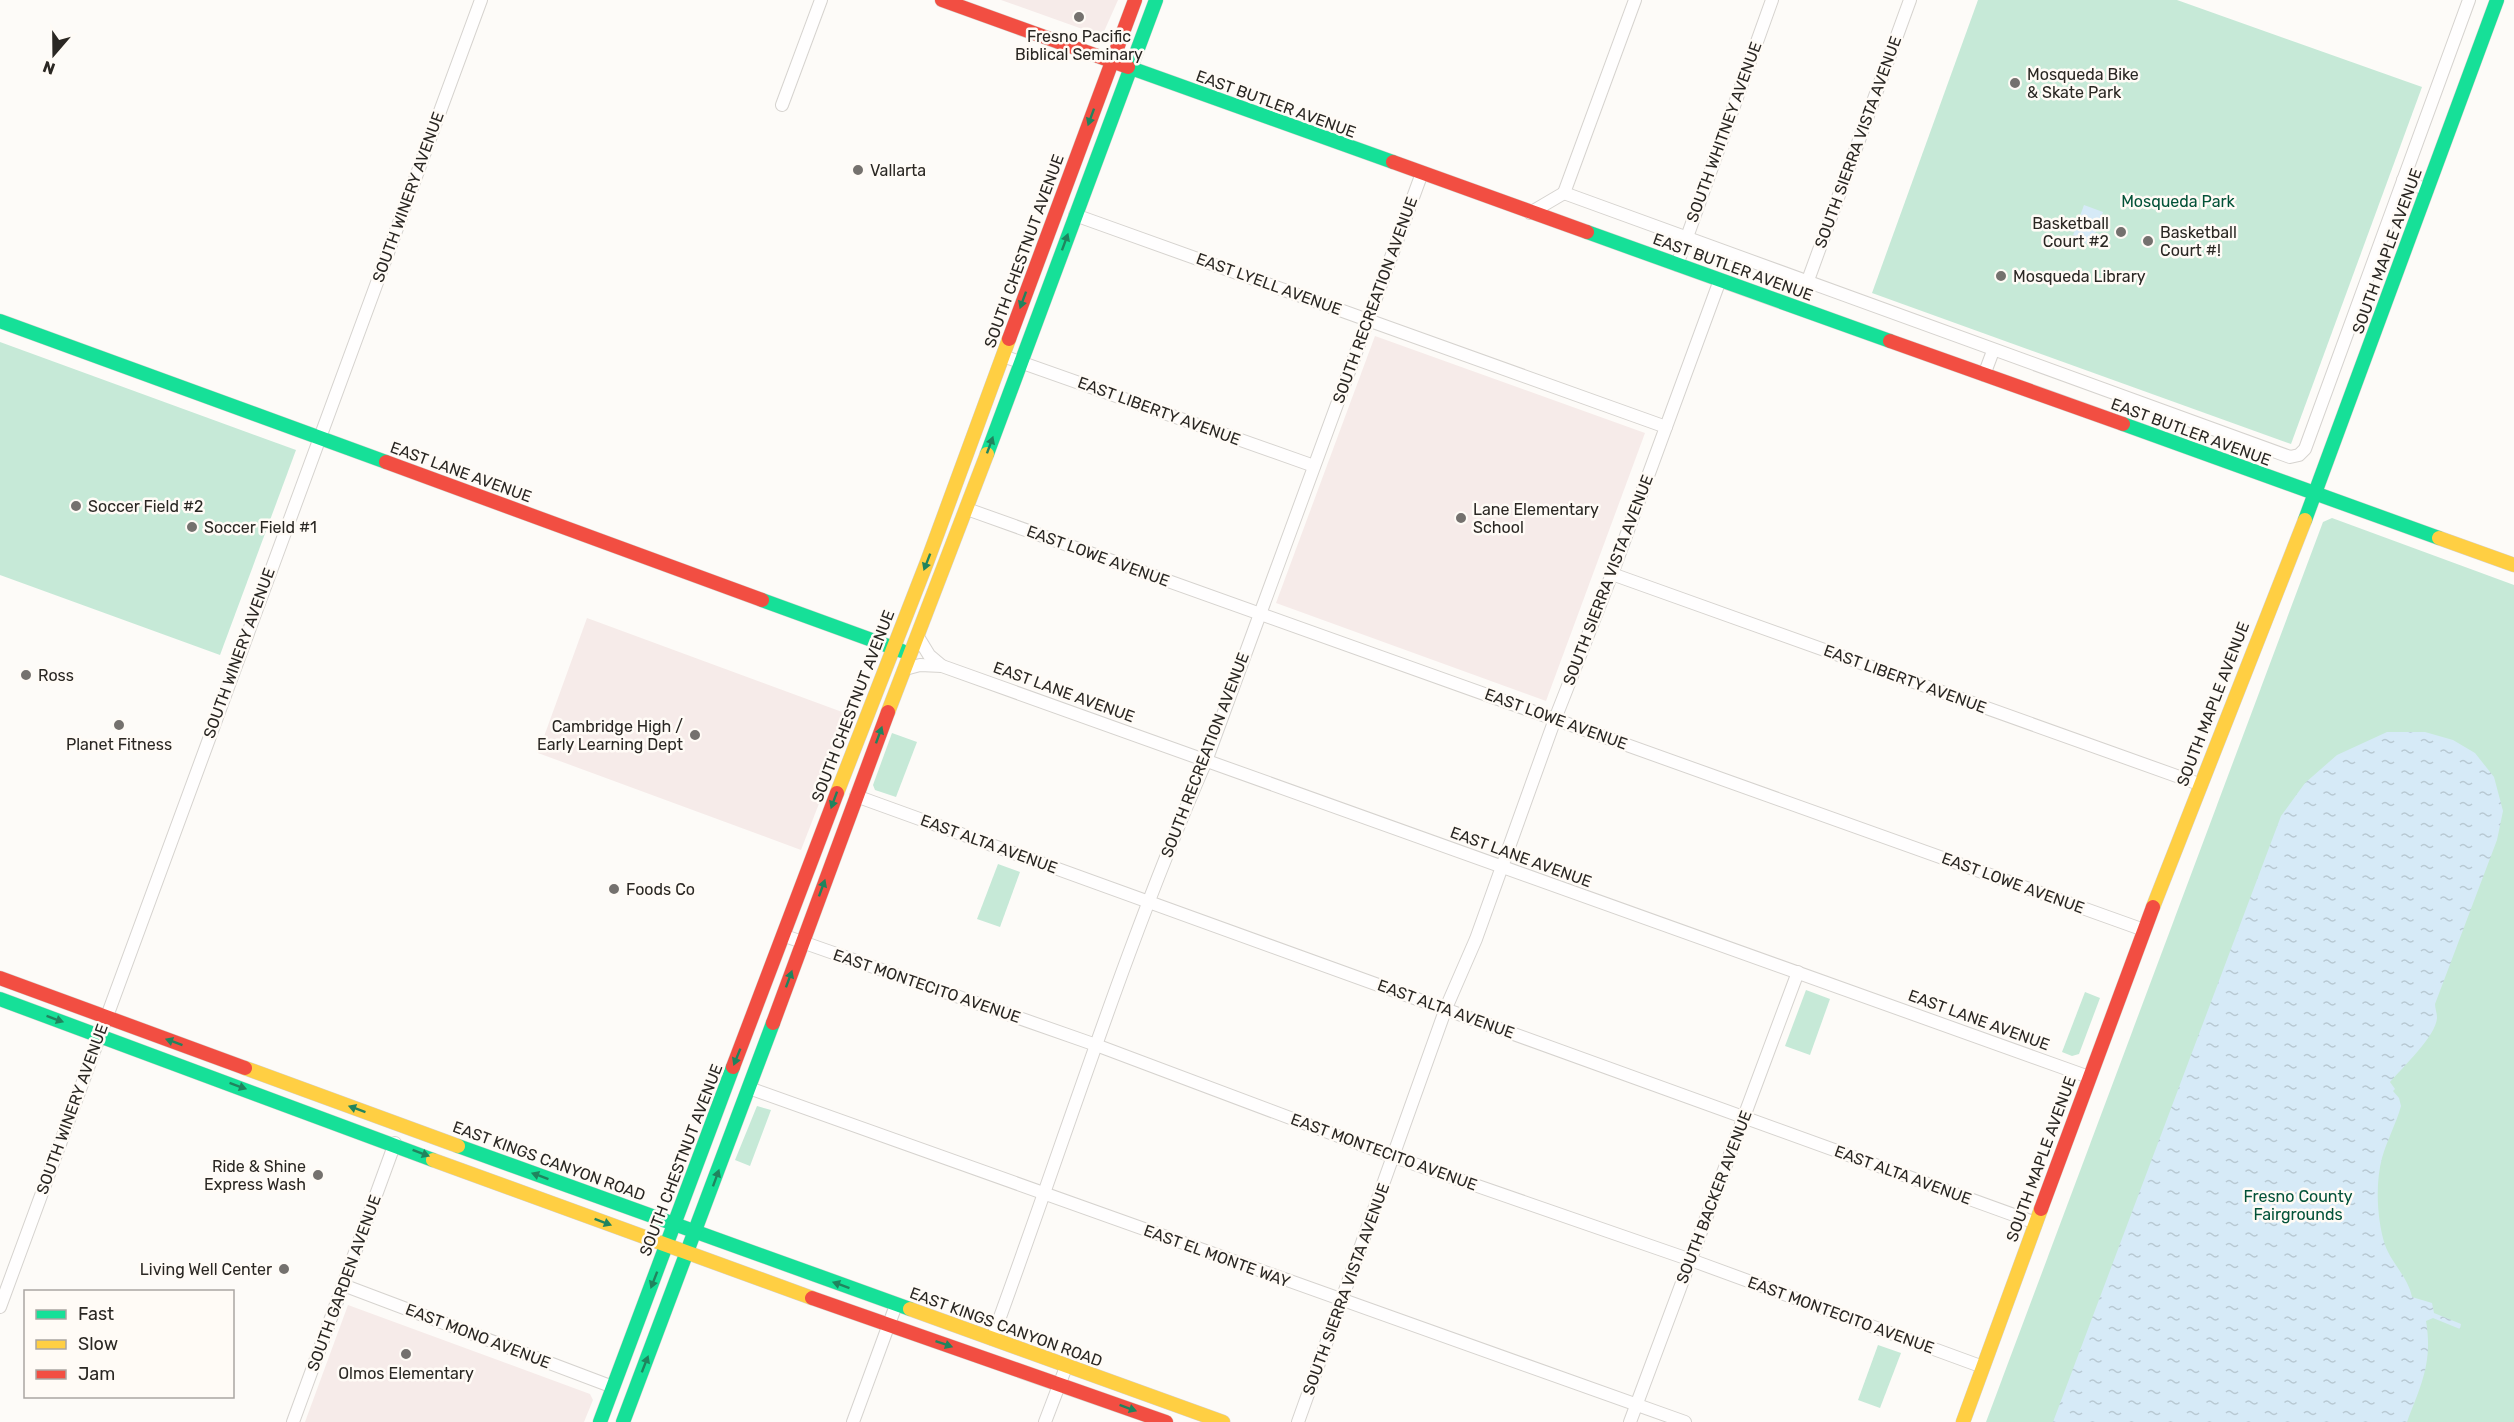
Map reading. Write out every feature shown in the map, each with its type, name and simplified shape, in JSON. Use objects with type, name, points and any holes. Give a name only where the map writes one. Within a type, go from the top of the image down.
[{"type":"main road","name":"EAST BUTLER AVENUE","points":[[942,0],[2514,565]]},
{"type":"main road","name":"SOUTH CHESTNUT AVENUE","points":[[600,1422],[1004,356],[1135,0]]},
{"type":"main road","points":[[622,1422],[696,1233],[856,796],[967,509],[1156,0]]},
{"type":"main road","name":"SOUTH MAPLE AVENUE","points":[[1963,1422],[2144,930],[2199,784],[2315,494],[2497,0]]},
{"type":"main road","name":"EAST LANE AVENUE","points":[[0,321],[911,654]]},
{"type":"main road","points":[[951,550],[945,542],[969,476],[963,464]]},
{"type":"main road","name":"EAST KINGS CANYON ROAD","points":[[0,978],[696,1233],[1222,1422]]},
{"type":"main road","points":[[0,999],[395,1143],[687,1254],[1166,1422]]},
{"type":"main road","points":[[749,1088],[746,1070],[764,1018],[763,1008],[759,1002]]},
{"type":"street","name":"SOUTH WINERY AVENUE","points":[[0,1307],[481,0]]},
{"type":"street","points":[[782,105],[821,0]]},
{"type":"street","points":[[1530,213],[1564,193],[1635,0]]},
{"type":"street","name":"SOUTH WHITNEY AVENUE","points":[[1677,265],[1772,0]]},
{"type":"street","name":"SOUTH SIERRA VISTA AVENUE","points":[[1807,283],[1910,0]]},
{"type":"street","points":[[1564,193],[1685,240],[2290,457],[2299,455],[2305,448],[2469,0]]},
{"type":"street","name":"SOUTH RECREATION AVENUE","points":[[992,1339],[1046,1193],[1096,1045],[1176,830],[1206,761],[1422,173]]},
{"type":"street","points":[[2403,180],[2427,190]]},
{"type":"street","name":"EAST LYELL AVENUE","points":[[1075,215],[1666,427]]},
{"type":"street","name":"SOUTH SIERRA VISTA AVENUE","points":[[1298,1422],[1446,1008],[1502,868],[1555,719],[1612,574],[1720,280]]},
{"type":"street","points":[[1984,375],[1993,351]]},
{"type":"street","name":"EAST LIBERTY AVENUE","points":[[1004,356],[1314,466]]},
{"type":"street","name":"EAST LOWE AVENUE","points":[[967,509],[2144,930]]},
{"type":"street","name":"EAST LIBERTY AVENUE","points":[[1612,574],[2199,784]]},
{"type":"street","name":"EAST LANE AVENUE","points":[[918,637],[929,655],[942,666]]},
{"type":"street","name":"EAST LANE AVENUE","points":[[905,669],[920,665],[942,666],[2090,1077]]},
{"type":"street","name":"EAST ALTA AVENUE","points":[[856,796],[2036,1223]]},
{"type":"street","name":"EAST MONTECITO AVENUE","points":[[785,936],[1096,1045],[1394,1157],[1691,1260],[1983,1367]]},
{"type":"street","name":"SOUTH BACKER AVENUE","points":[[1630,1422],[1798,972]]},
{"type":"street","name":"EAST EL MONTE WAY","points":[[749,1088],[1685,1422]]},
{"type":"street","name":"SOUTH GARDEN AVENUE","points":[[293,1422],[395,1143]]},
{"type":"street","name":"EAST MONO AVENUE","points":[[343,1285],[613,1387]]},
{"type":"street","points":[[853,1422],[896,1305]]},
{"type":"street","points":[[1045,1422],[1066,1367]]},
{"type":"shaded area","name":"Fresno Pacific Biblical Seminary","points":[[1001,0],[1118,0],[1102,36]]},
{"type":"shaded area","name":"Lane Elementary School","points":[[1375,336],[1645,433],[1546,701],[1276,603]]},
{"type":"shaded area","name":"Cambridge High / Early Learning Dept","points":[[587,618],[853,716],[801,850],[538,753]]},
{"type":"shaded area","name":"Olmos Elementary","points":[[348,1305],[590,1394],[593,1400],[584,1422],[305,1422]]},
{"type":"green space","name":"Mosqueda Park","points":[[1978,0],[2177,0],[2422,87],[2291,444],[1872,293]]},
{"type":"green space","points":[[0,342],[296,450],[220,655],[0,575]]},
{"type":"green space","name":"Fresno County Fairgrounds","points":[[2332,518],[2514,585],[2514,1422],[1986,1422],[2323,522]]},
{"type":"green space","points":[[892,733],[917,742],[896,797],[875,790],[873,785]]},
{"type":"green space","points":[[998,864],[1020,872],[1000,927],[977,919]]},
{"type":"green space","points":[[1806,990],[1830,999],[1810,1055],[1785,1046]]},
{"type":"green space","points":[[2085,992],[2100,998],[2079,1054],[2072,1056],[2062,1052]]},
{"type":"green space","points":[[757,1106],[771,1110],[750,1166],[735,1160]]},
{"type":"green space","points":[[1878,1345],[1901,1353],[1880,1408],[1858,1400]]},
{"type":"water","points":[[2084,205],[2103,212],[2091,245],[2072,238]]},
{"type":"water","points":[[2387,732],[2425,732],[2453,740],[2475,753],[2494,777],[2503,811],[2497,840],[2435,1004],[2437,1018],[2435,1025],[2425,1042],[2390,1082],[2401,1106],[2384,1151],[2378,1179],[2382,1235],[2412,1297],[2432,1303],[2434,1313],[2461,1324],[2460,1329],[2433,1318],[2426,1321],[2427,1361],[2407,1422],[2053,1422],[2281,816],[2305,783],[2337,755]]},
{"type":"traffic: fast","points":[[987,454],[1156,0]]},
{"type":"traffic: fast","points":[[2305,520],[2497,0]]},
{"type":"traffic: fast","points":[[1128,67],[1393,162]]},
{"type":"traffic: fast","points":[[1587,232],[1890,341]]},
{"type":"traffic: fast","points":[[0,321],[386,462]]},
{"type":"traffic: fast","points":[[2123,424],[2439,538]]},
{"type":"traffic: fast","points":[[762,600],[902,651]]},
{"type":"traffic: fast","points":[[0,999],[433,1160]]},
{"type":"traffic: fast","points":[[623,1422],[773,1023]]},
{"type":"traffic: fast","points":[[600,1422],[733,1067]]},
{"type":"traffic: fast","points":[[458,1146],[910,1309]]},
{"type":"traffic: slow","points":[[837,793],[927,562],[1009,339]]},
{"type":"traffic: slow","points":[[888,712],[987,454]]},
{"type":"traffic: slow","points":[[2153,907],[2305,520]]},
{"type":"traffic: slow","points":[[2439,538],[2514,565]]},
{"type":"traffic: slow","points":[[245,1068],[458,1146]]},
{"type":"traffic: slow","points":[[433,1160],[812,1298]]},
{"type":"traffic: slow","points":[[1963,1422],[2041,1209]]},
{"type":"traffic: slow","points":[[910,1309],[1223,1422]]},
{"type":"traffic: jam","points":[[942,0],[1128,67]]},
{"type":"traffic: jam","points":[[1009,339],[1135,0]]},
{"type":"traffic: jam","points":[[1393,162],[1587,232]]},
{"type":"traffic: jam","points":[[1890,341],[2123,424]]},
{"type":"traffic: jam","points":[[386,462],[762,600]]},
{"type":"traffic: jam","points":[[773,1023],[888,712]]},
{"type":"traffic: jam","points":[[733,1067],[837,793]]},
{"type":"traffic: jam","points":[[2041,1209],[2153,907]]},
{"type":"traffic: jam","points":[[0,978],[245,1068]]},
{"type":"traffic: jam","points":[[812,1298],[1166,1422]]},
{"type":"place","name":"Fresno Pacific Biblical Seminary","points":[[1079,17]]},
{"type":"place","name":"Mosqueda Bike & Skate Park","points":[[2015,83]]},
{"type":"place","name":"Vallarta","points":[[858,170]]},
{"type":"place","name":"Basketball Court #2","points":[[2121,232]]},
{"type":"place","name":"Basketball Court #!","points":[[2148,241]]},
{"type":"place","name":"Mosqueda Library","points":[[2001,276]]},
{"type":"place","name":"Soccer Field #2","points":[[76,506]]},
{"type":"place","name":"Lane Elementary School","points":[[1461,518]]},
{"type":"place","name":"Soccer Field #1","points":[[192,527]]},
{"type":"place","name":"Ross","points":[[26,675]]},
{"type":"place","name":"Planet Fitness","points":[[119,725]]},
{"type":"place","name":"Cambridge High / Early Learning Dept","points":[[695,735]]},
{"type":"place","name":"Foods Co","points":[[614,889]]},
{"type":"place","name":"Ride & Shine Express Wash","points":[[318,1175]]},
{"type":"place","name":"Living Well Center","points":[[284,1269]]},
{"type":"place","name":"Olmos Elementary","points":[[406,1354]]}]
